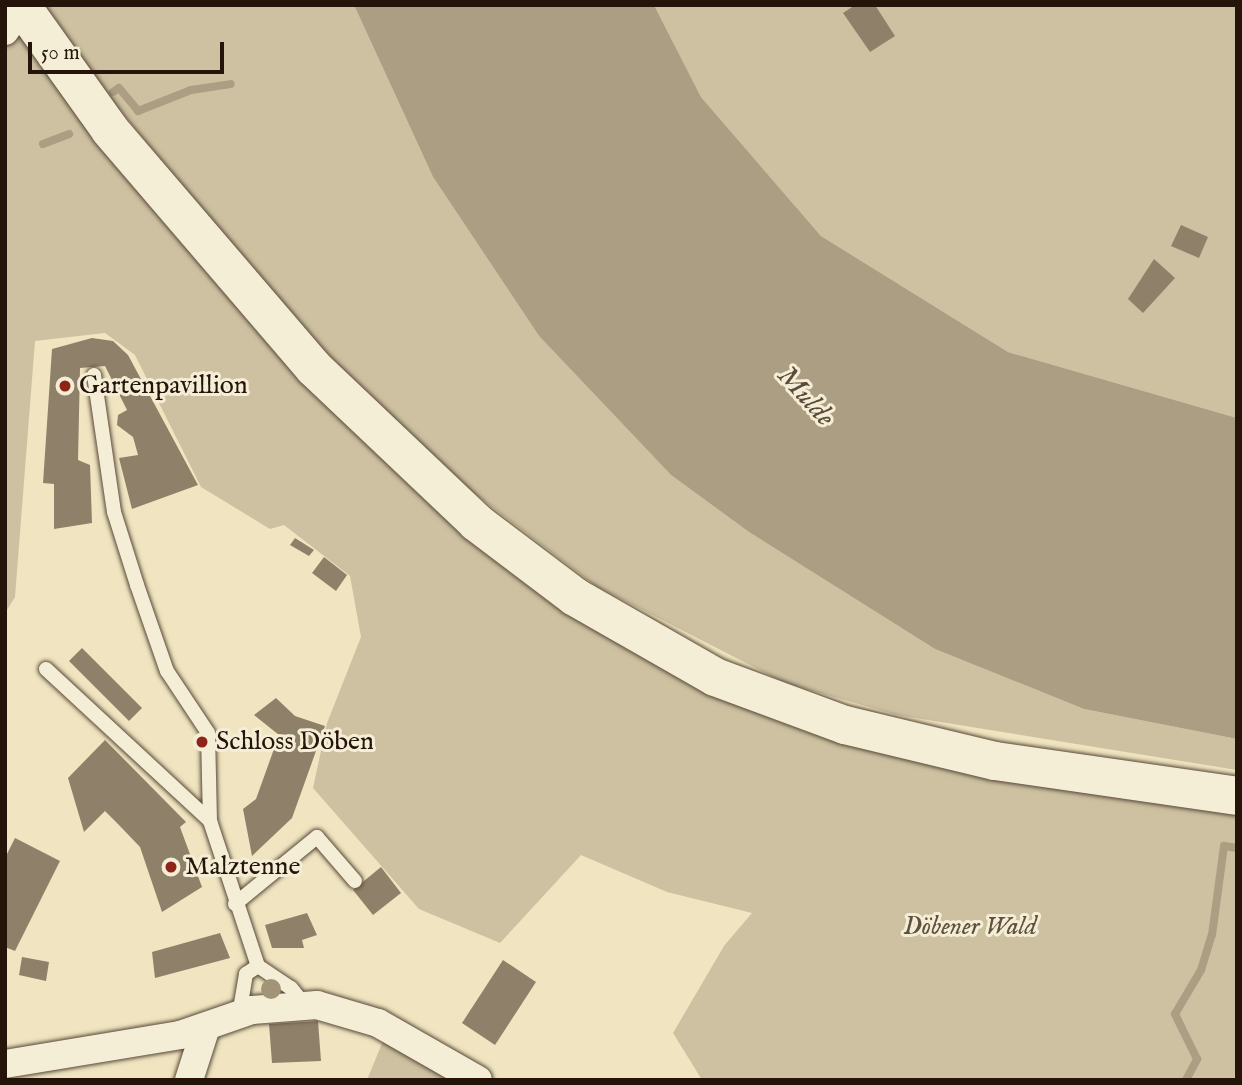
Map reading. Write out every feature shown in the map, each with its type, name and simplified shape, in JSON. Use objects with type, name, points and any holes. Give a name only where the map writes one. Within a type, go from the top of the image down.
[{"type":"main road","points":[[16,14],[118,140],[314,368],[476,522],[575,597],[715,677],[845,725],[995,761],[1237,796]]},
{"type":"street","points":[[5,1064],[114,1048],[206,1027],[239,1015],[305,1005],[378,1023],[478,1080]]},
{"type":"street","points":[[189,1080],[206,1027]]},
{"type":"lane","points":[[94,375],[114,512],[137,585],[167,671],[208,733],[210,821],[235,904],[258,966],[291,988],[305,1005]]},
{"type":"lane","points":[[46,668],[210,821]]},
{"type":"lane","points":[[235,904],[317,837],[355,881]]},
{"type":"lane","points":[[239,1015],[246,974],[258,966]]},
{"type":"green space","points":[[33,5],[354,5],[433,177],[539,336],[671,475],[749,532],[935,649],[1084,709],[1237,739],[1237,770],[897,715],[785,683],[596,586],[453,477],[312,343]]},
{"type":"green space","points":[[654,5],[1237,5],[1237,418],[1008,352],[821,236],[701,97]]},
{"type":"green space","name":"Döbener Wald","points":[[5,9],[101,137],[640,656],[1237,810],[1237,1080],[702,1080],[673,1033],[724,946],[752,913],[667,892],[581,855],[500,943],[419,909],[313,788],[327,723],[361,637],[350,576],[284,525],[270,529],[201,487],[135,355],[105,333],[35,341],[15,597],[5,613]]},
{"type":"green space","points":[[385,1036],[462,1080],[367,1080]]},
{"type":"water","name":"Mulde","points":[[354,5],[654,5],[701,97],[821,236],[1008,352],[1237,418],[1237,739],[1084,709],[935,649],[749,532],[671,475],[539,336],[433,177]]},
{"type":"building","points":[[855,5],[875,5],[895,36],[870,52],[843,13]]},
{"type":"building","points":[[1181,225],[1208,237],[1199,258],[1171,246]]},
{"type":"building","points":[[1154,259],[1175,278],[1143,313],[1128,299]]},
{"type":"building","points":[[92,338],[113,341],[128,355],[198,485],[132,509],[119,458],[138,455],[133,437],[117,425],[118,415],[127,410],[105,366],[80,368],[78,460],[90,465],[92,523],[54,529],[54,484],[43,483],[52,349]]},
{"type":"building","points":[[295,538],[314,550],[309,556],[290,545]]},
{"type":"building","points":[[324,557],[347,575],[336,591],[312,573]]},
{"type":"building","points":[[82,648],[142,708],[129,721],[69,661]]},
{"type":"building","points":[[276,698],[295,716],[325,726],[292,818],[252,856],[243,809],[256,799],[279,735],[254,715]]},
{"type":"building","points":[[105,740],[186,822],[180,827],[202,887],[162,912],[140,847],[118,824],[105,811],[84,832],[68,778]]},
{"type":"building","points":[[15,838],[60,861],[15,951],[5,947],[5,858]]},
{"type":"building","points":[[381,867],[401,893],[373,915],[353,890]]},
{"type":"building","points":[[307,913],[317,935],[302,940],[304,948],[272,948],[265,925]]},
{"type":"building","points":[[220,933],[230,958],[155,978],[152,952]]},
{"type":"building","points":[[22,957],[49,962],[46,981],[19,975]]},
{"type":"building","points":[[503,960],[536,982],[495,1045],[462,1023]]},
{"type":"building","points":[[318,1021],[321,1061],[272,1063],[269,1024]]},
{"type":"waterway","points":[[113,92],[119,88],[138,111],[191,90],[231,84]]},
{"type":"waterway","points":[[43,144],[69,134]]},
{"type":"waterway","points":[[1186,1080],[1197,1059],[1175,1014],[1201,970],[1212,935],[1224,846],[1237,848]]},
{"type":"place","name":"Gartenpavillion","points":[[65,386]]},
{"type":"place","name":"Schloss Döben","points":[[202,742]]},
{"type":"place","name":"Malztenne","points":[[171,867]]}]
